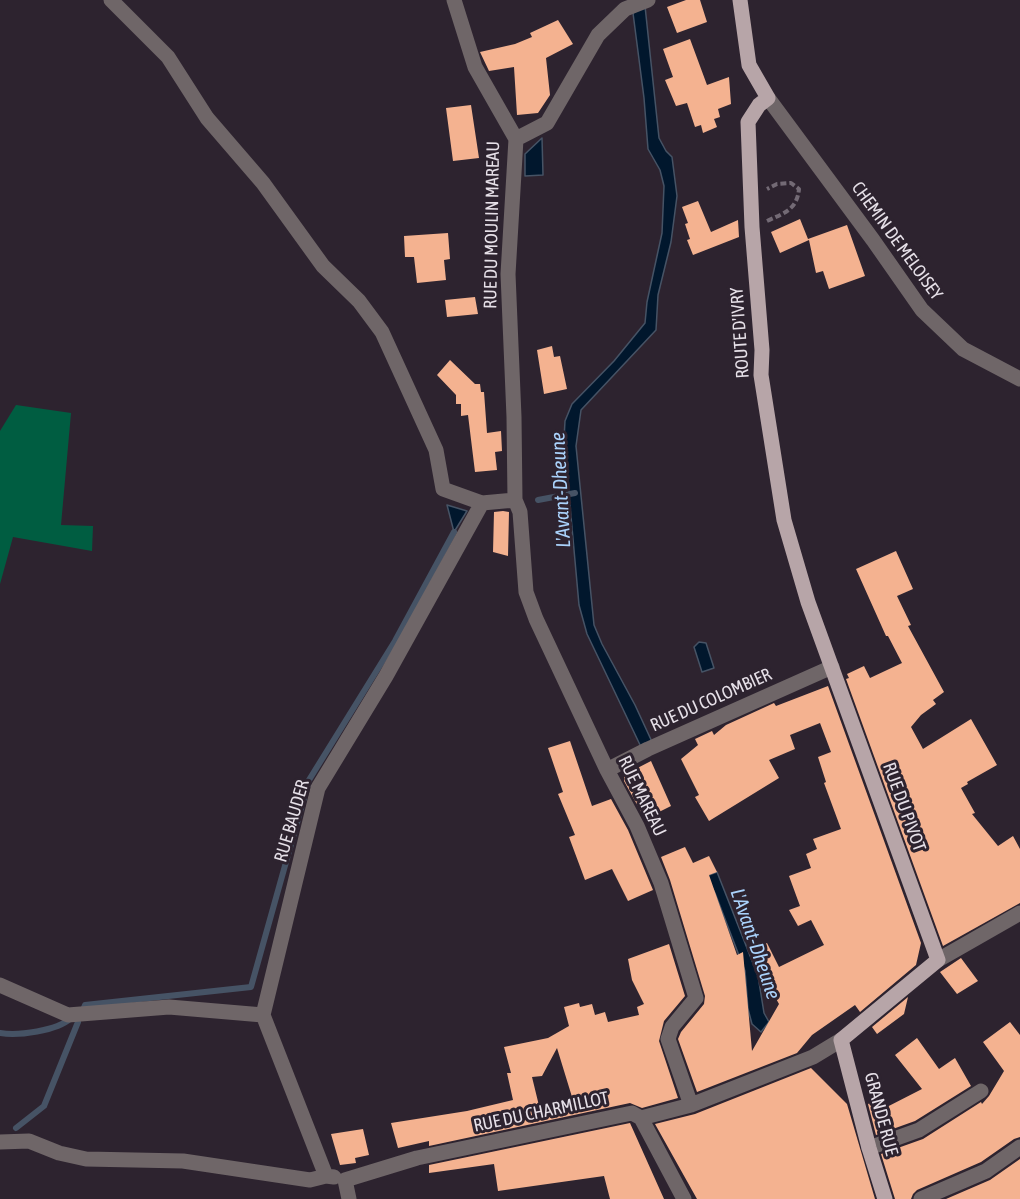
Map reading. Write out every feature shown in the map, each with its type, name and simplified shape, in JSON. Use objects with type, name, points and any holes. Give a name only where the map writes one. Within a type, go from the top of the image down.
[{"type":"main road","points":[[740,0],[749,65],[768,98]]},
{"type":"main road","name":"ROUTE D'IVRY","points":[[768,98],[759,105],[748,122],[752,227],[762,350],[761,375],[784,520],[808,602],[832,667]]},
{"type":"main road","name":"RUE DU PIVOT","points":[[832,667],[938,960]]},
{"type":"main road","points":[[841,1040],[938,960]]},
{"type":"main road","name":"GRANDE RUE","points":[[841,1040],[869,1148],[885,1199]]},
{"type":"street","points":[[111,0],[168,57],[207,118],[263,183],[323,266],[359,301],[382,332],[436,450],[442,489],[482,503],[515,500]]},
{"type":"street","name":"RUE DU MOULIN MAREAU","points":[[454,0],[475,67],[516,139],[508,274],[515,500]]},
{"type":"street","points":[[516,139],[547,123],[598,35],[635,3]]},
{"type":"street","name":"CHEMIN DE MELOISEY","points":[[768,98],[922,310],[963,349],[1020,379]]},
{"type":"street","name":"RUE MAREAU","points":[[515,500],[520,512],[526,592],[536,619],[607,770],[637,826],[661,883],[693,985],[696,998],[672,1027],[668,1039],[691,1105]]},
{"type":"street","name":"RUE BAUDER","points":[[263,1016],[318,788],[386,676],[482,503]]},
{"type":"street","name":"RUE DU COLOMBIER","points":[[607,770],[648,749],[832,667]]},
{"type":"street","points":[[938,960],[1020,914]]},
{"type":"street","points":[[0,985],[68,1015],[169,1007],[263,1016],[326,1176]]},
{"type":"street","name":"RUE DU CHARMILLOT","points":[[345,1180],[417,1158],[632,1113],[641,1118],[691,1105],[813,1057],[841,1040]]},
{"type":"street","points":[[869,1148],[919,1130],[981,1091]]},
{"type":"street","points":[[641,1118],[684,1199]]},
{"type":"street","points":[[0,1141],[29,1141],[59,1153],[86,1159],[183,1161],[310,1180],[326,1176],[345,1180],[349,1199]]},
{"type":"street","points":[[921,1199],[986,1171],[1020,1148]]},
{"type":"path","points":[[751,199],[777,184],[791,183],[799,189],[798,201],[787,212],[752,227]]},
{"type":"green space","points":[[16,405],[71,413],[61,525],[93,526],[92,551],[13,537],[0,584],[0,431]]},
{"type":"water","points":[[645,6],[659,138],[672,157],[677,196],[671,242],[658,295],[656,330],[581,410],[576,446],[594,625],[653,744],[642,749],[587,634],[579,605],[564,439],[565,421],[572,404],[614,361],[645,323],[647,302],[662,233],[664,186],[660,170],[648,149],[633,13]]},
{"type":"water","points":[[542,138],[543,175],[525,176],[525,154]]},
{"type":"water","points":[[447,505],[467,511],[454,532]]},
{"type":"water","points":[[699,642],[706,643],[714,668],[702,672],[694,647]]},
{"type":"water","points":[[717,872],[758,976],[764,1013],[769,1022],[761,1032],[752,1024],[748,1009],[745,971],[715,893],[706,876]]},
{"type":"building","points":[[686,0],[700,0],[707,22],[677,33],[667,7]]},
{"type":"building","points":[[558,20],[573,44],[546,58],[550,95],[538,113],[517,115],[514,67],[489,71],[480,52],[515,44],[532,37],[530,33]]},
{"type":"building","points":[[690,39],[707,85],[729,77],[731,104],[718,109],[720,117],[714,119],[717,127],[703,133],[701,125],[695,127],[687,103],[676,106],[665,80],[673,77],[663,49]]},
{"type":"building","points":[[471,105],[479,158],[453,161],[446,108]]},
{"type":"building","points":[[698,201],[711,232],[738,220],[739,237],[693,255],[687,240],[690,239],[685,224],[688,223],[682,207]]},
{"type":"building","points":[[800,219],[808,239],[847,225],[865,276],[829,289],[823,271],[816,273],[809,240],[780,253],[771,232]]},
{"type":"building","points":[[448,233],[450,259],[444,260],[446,280],[417,283],[414,257],[405,257],[404,236]]},
{"type":"building","points":[[475,297],[478,314],[447,317],[445,300]]},
{"type":"building","points":[[552,346],[554,357],[560,356],[567,389],[544,394],[537,350]]},
{"type":"building","points":[[450,360],[475,384],[480,384],[481,392],[484,392],[487,433],[501,431],[502,451],[495,452],[497,470],[475,472],[468,415],[461,416],[461,404],[456,404],[456,395],[437,375]]},
{"type":"building","points":[[494,512],[509,512],[508,556],[493,552]]},
{"type":"building","points":[[896,551],[913,589],[897,596],[911,625],[908,626],[944,692],[933,700],[936,704],[921,715],[911,727],[923,749],[971,719],[997,765],[967,782],[968,784],[961,788],[975,813],[972,814],[998,846],[1013,836],[1020,849],[1020,903],[943,946],[846,679],[849,678],[847,674],[864,666],[870,678],[902,663],[886,636],[856,569]]},
{"type":"building","points":[[828,686],[921,943],[916,965],[860,1012],[855,1005],[812,1035],[797,1053],[697,1092],[678,1039],[704,1004],[705,996],[661,857],[685,847],[693,863],[709,856],[717,872],[709,875],[737,955],[743,952],[752,1051],[779,1004],[749,950],[767,943],[779,967],[824,945],[811,920],[798,926],[789,910],[800,906],[789,876],[811,868],[806,854],[817,849],[813,839],[841,829],[824,783],[826,782],[818,757],[831,752],[820,723],[790,735],[795,749],[769,760],[779,778],[709,821],[695,797],[699,795],[681,759],[698,745],[695,739],[712,731],[714,735],[726,725],[774,703],[776,706]]},
{"type":"building","points":[[570,741],[592,806],[611,799],[628,830],[653,890],[628,901],[612,869],[585,880],[569,837],[575,835],[558,794],[563,792],[548,748]]},
{"type":"building","points":[[651,761],[671,806],[645,819],[624,781],[624,775]]},
{"type":"building","points":[[669,944],[685,996],[664,1021],[659,1041],[678,1098],[642,1108],[630,1103],[429,1146],[429,1141],[398,1148],[391,1123],[467,1111],[513,1100],[507,1073],[511,1073],[504,1047],[548,1038],[569,1026],[564,1007],[579,1003],[580,1007],[592,1004],[595,1015],[605,1012],[608,1022],[639,1015],[637,1007],[644,1004],[632,980],[628,959]],"holes":[[[557,1048],[576,1110],[542,1118],[532,1077],[542,1076]]]},
{"type":"building","points":[[961,958],[978,981],[957,994],[940,972]]},
{"type":"building","points":[[908,997],[904,1014],[877,1034],[872,1027]]},
{"type":"building","points":[[1010,1022],[1020,1035],[1020,1137],[981,1162],[917,1190],[911,1199],[895,1199],[881,1154],[923,1139],[981,1102],[982,1104],[1004,1071],[983,1042]]},
{"type":"building","points":[[917,1038],[939,1069],[955,1058],[971,1086],[915,1121],[876,1135],[868,1104],[875,1101],[879,1111],[922,1089],[895,1055]]},
{"type":"building","points":[[811,1068],[847,1104],[875,1199],[697,1199],[655,1124],[695,1114]]},
{"type":"building","points":[[630,1123],[664,1199],[610,1199],[604,1176],[498,1191],[494,1164],[429,1173],[429,1165]]},
{"type":"building","points":[[363,1129],[369,1155],[355,1158],[356,1163],[340,1165],[331,1134]]},
{"type":"building","points":[[1020,1159],[1020,1199],[946,1199],[990,1180]]},
{"type":"waterway","name":"L'Avant-Dheune","points":[[538,500],[575,493]]},
{"type":"waterway","points":[[83,1010],[85,1005],[251,987],[309,780],[395,641],[454,532]]},
{"type":"waterway","points":[[0,1033],[37,1032],[57,1026],[71,1018]]},
{"type":"waterway","points":[[16,1128],[44,1106],[78,1022]]}]
